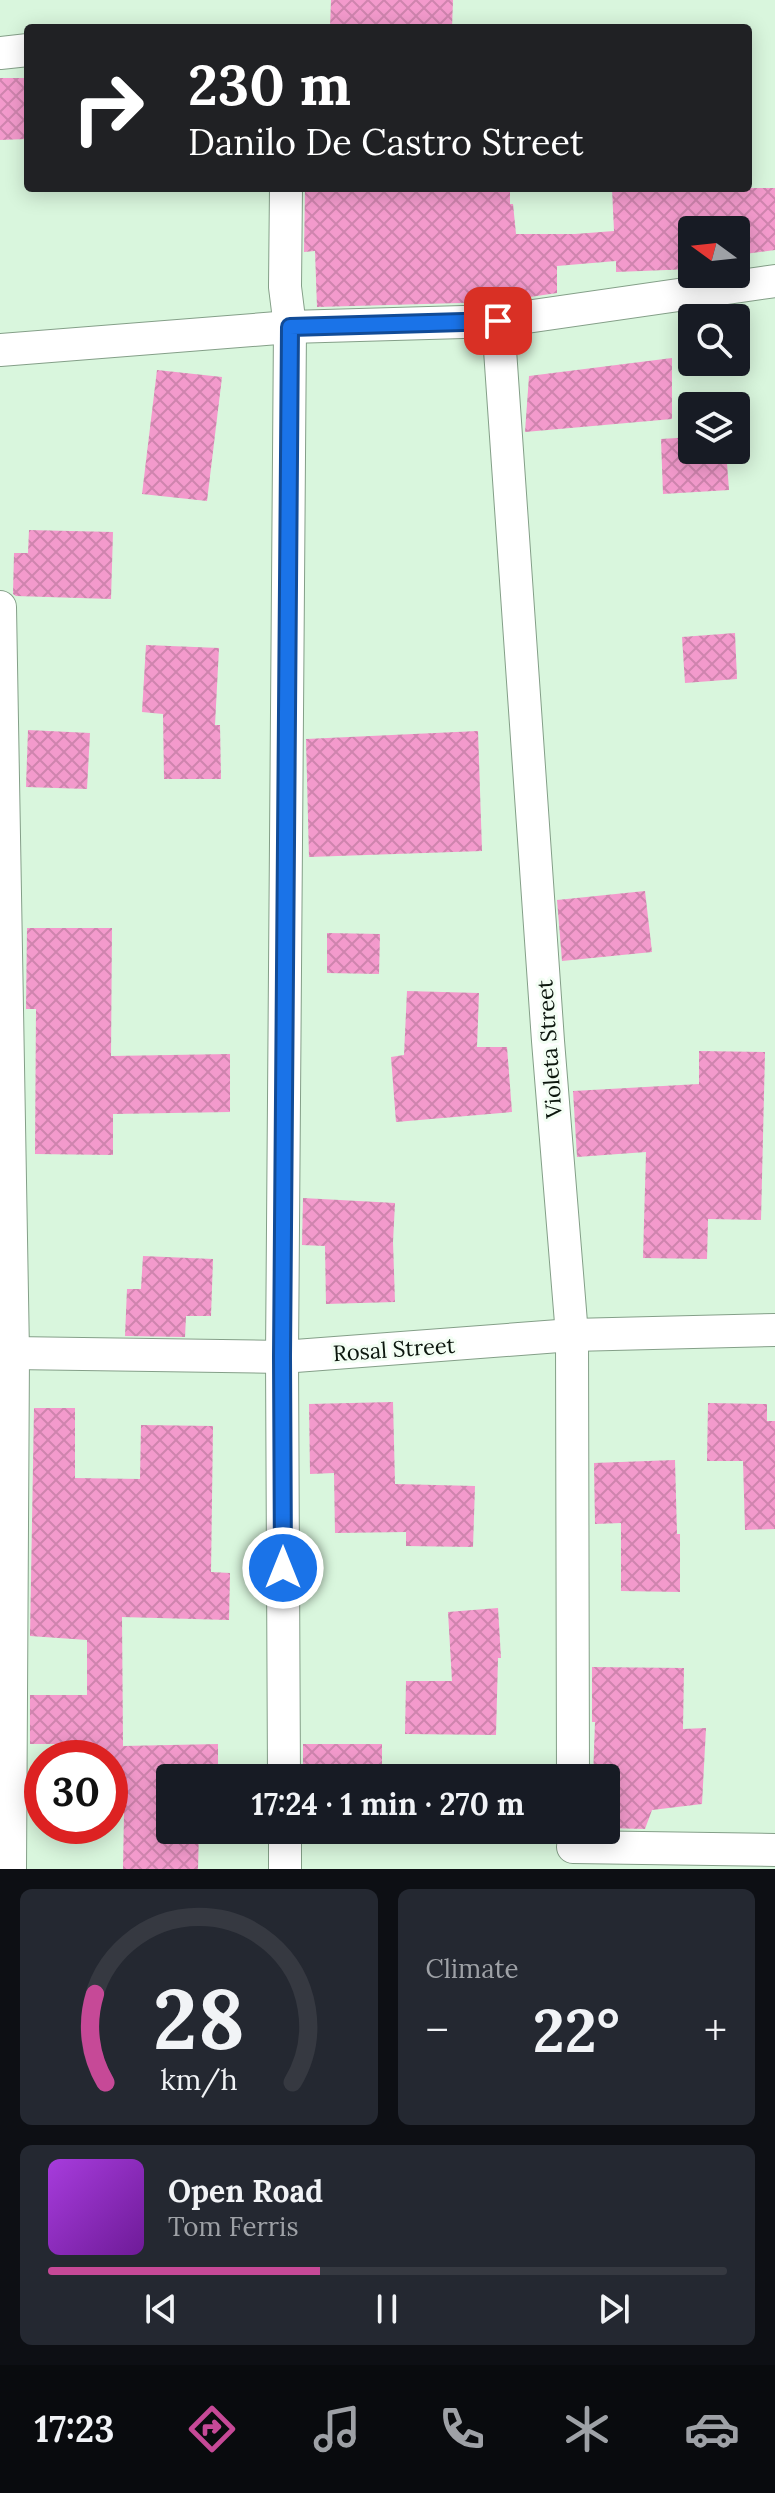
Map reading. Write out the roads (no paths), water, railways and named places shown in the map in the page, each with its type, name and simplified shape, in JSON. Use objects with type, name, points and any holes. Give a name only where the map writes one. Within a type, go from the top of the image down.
[{"type":"street","points":[[0,53],[24,50]]},
{"type":"street","points":[[284,1764],[282,1357],[290,327],[285,287],[286,192]]},
{"type":"street","points":[[0,350],[290,327],[498,321],[775,281]]},
{"type":"street","name":"Violeta Street","points":[[498,321],[546,1025],[572,1335],[573,1764]]},
{"type":"street","points":[[0,607],[13,1353],[10,1869]]},
{"type":"street","name":"Rosal Street","points":[[13,1353],[282,1357],[572,1335],[775,1330]]},
{"type":"street","points":[[285,1844],[285,1869]]},
{"type":"street","points":[[573,1849],[775,1850]]}]
